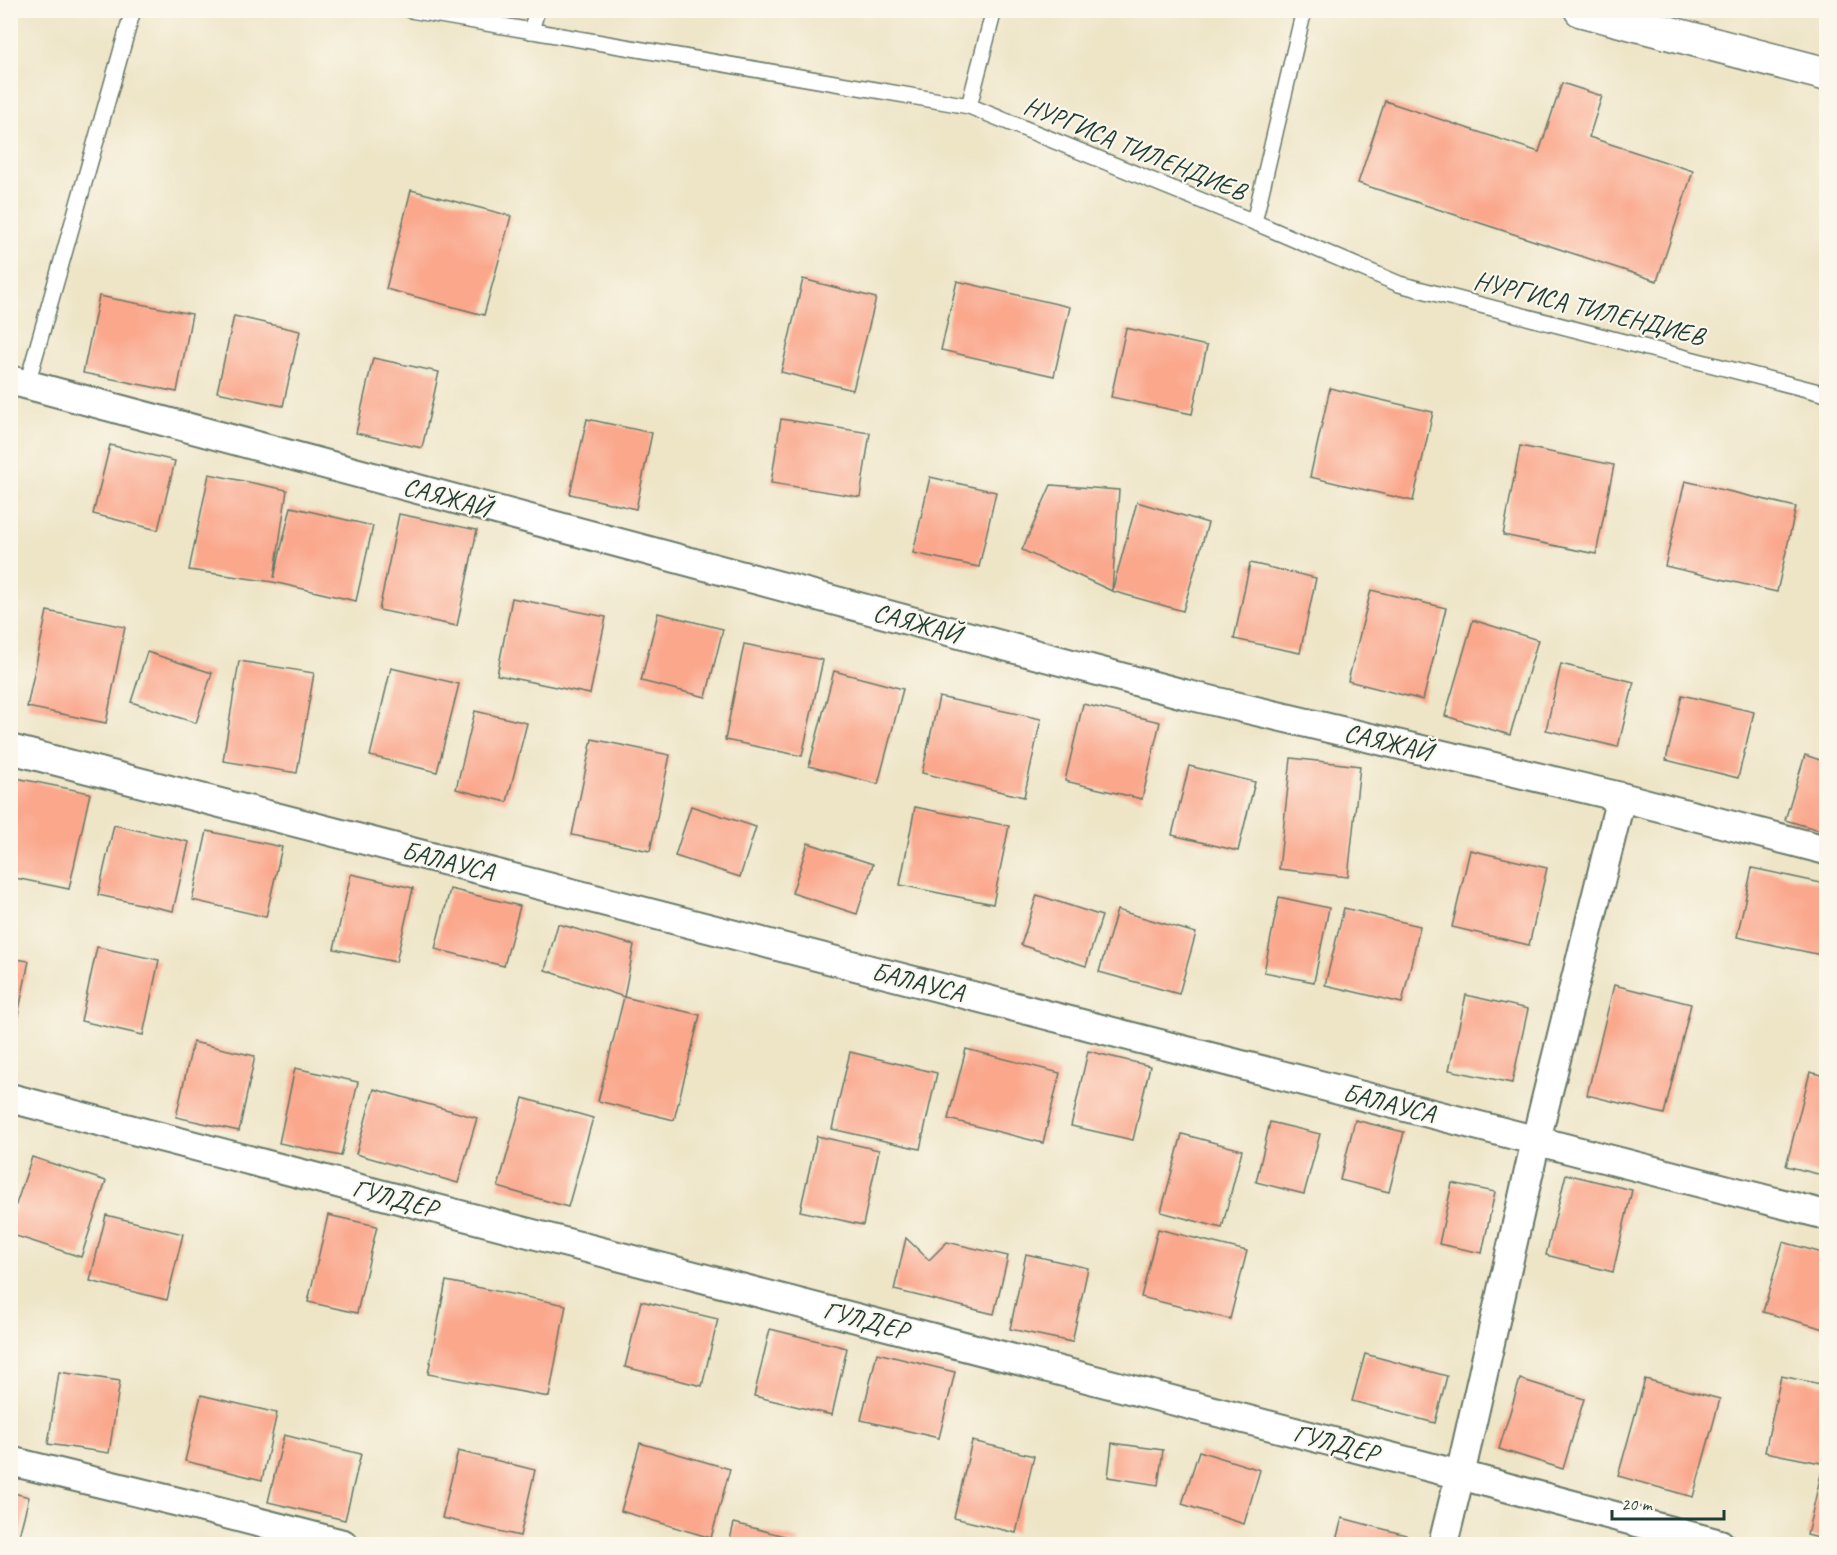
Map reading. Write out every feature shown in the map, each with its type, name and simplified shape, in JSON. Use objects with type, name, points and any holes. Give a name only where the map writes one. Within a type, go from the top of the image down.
[{"type":"street","points":[[1581,10],[1827,74]]},
{"type":"street","name":"САЯЖАЙ","points":[[19,382],[1173,691],[1621,797],[1827,850]]},
{"type":"street","name":"БАЛАУСА","points":[[10,749],[1827,1215]]},
{"type":"street","points":[[1443,1545],[1536,1140],[1621,797]]},
{"type":"street","name":"ГУЛДЕР","points":[[10,1098],[1460,1475],[1720,1545]]},
{"type":"street","points":[[10,1461],[343,1545]]},
{"type":"lane","points":[[19,382],[133,10]]},
{"type":"lane","name":"НУРГИСА ТИЛЕНДИЕВ","points":[[410,10],[969,106],[1254,222],[1399,284],[1827,394]]},
{"type":"lane","points":[[531,31],[537,10]]},
{"type":"lane","points":[[969,106],[994,10]]},
{"type":"lane","points":[[1254,222],[1304,10]]},
{"type":"building","points":[[1562,83],[1602,96],[1589,137],[1693,171],[1657,281],[1358,183],[1385,101],[1539,152]]},
{"type":"building","points":[[411,190],[511,216],[484,315],[386,289]]},
{"type":"building","points":[[803,279],[876,298],[853,390],[781,372]]},
{"type":"building","points":[[957,281],[1070,307],[1054,376],[941,350]]},
{"type":"building","points":[[99,296],[192,314],[177,392],[83,373]]},
{"type":"building","points":[[234,316],[300,331],[283,406],[217,392]]},
{"type":"building","points":[[1126,328],[1207,346],[1192,414],[1111,397]]},
{"type":"building","points":[[373,358],[439,372],[422,448],[356,433]]},
{"type":"building","points":[[1330,388],[1433,412],[1413,501],[1310,477]]},
{"type":"building","points":[[587,419],[652,433],[636,509],[570,494]]},
{"type":"building","points":[[781,419],[870,433],[860,497],[771,483]]},
{"type":"building","points":[[110,445],[175,461],[158,530],[93,514]]},
{"type":"building","points":[[1520,446],[1614,465],[1596,554],[1503,535]]},
{"type":"building","points":[[209,474],[287,490],[274,578],[291,507],[373,526],[356,601],[273,582],[189,570]]},
{"type":"building","points":[[930,477],[996,492],[979,567],[913,553]]},
{"type":"building","points":[[1685,481],[1796,507],[1777,592],[1665,566]]},
{"type":"building","points":[[1051,485],[1119,490],[1112,591],[1022,550]]},
{"type":"building","points":[[1137,502],[1208,523],[1183,611],[1112,591]]},
{"type":"building","points":[[399,514],[477,530],[457,626],[379,610]]},
{"type":"building","points":[[1250,563],[1316,578],[1300,653],[1234,639]]},
{"type":"building","points":[[1371,590],[1446,608],[1423,700],[1348,681]]},
{"type":"building","points":[[512,598],[606,617],[590,694],[497,675]]},
{"type":"building","points":[[47,611],[125,627],[106,723],[27,707]]},
{"type":"building","points":[[658,613],[723,629],[706,697],[641,681]]},
{"type":"building","points":[[1473,620],[1538,640],[1510,735],[1445,716]]},
{"type":"building","points":[[744,644],[823,660],[802,756],[725,740]]},
{"type":"building","points":[[147,652],[212,673],[196,723],[131,702]]},
{"type":"building","points":[[239,661],[314,673],[297,773],[223,761]]},
{"type":"building","points":[[1561,664],[1634,682],[1618,747],[1546,730]]},
{"type":"building","points":[[391,668],[459,684],[437,772],[370,756]]},
{"type":"building","points":[[834,671],[903,689],[878,784],[809,766]]},
{"type":"building","points":[[1682,695],[1754,712],[1738,778],[1666,760]]},
{"type":"building","points":[[939,697],[1041,719],[1024,797],[922,773]]},
{"type":"building","points":[[1083,704],[1160,722],[1142,799],[1065,781]]},
{"type":"building","points":[[475,711],[527,723],[507,802],[456,789]]},
{"type":"building","points":[[592,739],[670,755],[650,851],[572,835]]},
{"type":"building","points":[[1805,755],[1826,762],[1826,832],[1785,820]]},
{"type":"building","points":[[1291,758],[1360,766],[1348,877],[1279,869]]},
{"type":"building","points":[[1189,766],[1255,782],[1238,851],[1172,835]]},
{"type":"building","points":[[11,777],[90,793],[69,889],[10,877]]},
{"type":"building","points":[[691,806],[756,827],[740,877],[675,856]]},
{"type":"building","points":[[915,807],[1009,826],[993,904],[900,885]]},
{"type":"building","points":[[114,825],[189,842],[173,911],[98,895]]},
{"type":"building","points":[[207,831],[282,847],[266,917],[192,900]]},
{"type":"building","points":[[808,843],[873,864],[857,914],[792,893]]},
{"type":"building","points":[[1470,850],[1547,868],[1529,945],[1452,927]]},
{"type":"building","points":[[1752,868],[1826,884],[1826,956],[1737,937]]},
{"type":"building","points":[[351,874],[413,888],[396,962],[334,949]]},
{"type":"building","points":[[450,889],[520,906],[504,966],[435,949]]},
{"type":"building","points":[[1037,895],[1102,916],[1086,966],[1021,945]]},
{"type":"building","points":[[1279,897],[1329,908],[1314,982],[1264,972]]},
{"type":"building","points":[[1344,908],[1420,926],[1402,1003],[1325,985]]},
{"type":"building","points":[[1117,910],[1196,933],[1179,994],[1099,972]]},
{"type":"building","points":[[558,924],[634,945],[624,997],[545,970]]},
{"type":"building","points":[[97,947],[159,960],[143,1035],[81,1021]]},
{"type":"building","points":[[10,958],[29,961],[12,1044],[10,1044]]},
{"type":"building","points":[[1614,985],[1691,1004],[1664,1114],[1587,1095]]},
{"type":"building","points":[[1466,995],[1528,1009],[1512,1083],[1449,1070]]},
{"type":"building","points":[[624,997],[700,1015],[674,1120],[598,1101]]},
{"type":"building","points":[[193,1042],[255,1056],[239,1131],[176,1117]]},
{"type":"building","points":[[966,1049],[1060,1073],[1043,1143],[948,1119]]},
{"type":"building","points":[[1088,1051],[1150,1066],[1133,1140],[1071,1126]]},
{"type":"building","points":[[850,1052],[937,1073],[920,1149],[832,1129]]},
{"type":"building","points":[[295,1068],[358,1082],[341,1156],[279,1143]]},
{"type":"building","points":[[1810,1072],[1826,1076],[1826,1176],[1786,1166]]},
{"type":"building","points":[[374,1089],[477,1118],[458,1183],[356,1154]]},
{"type":"building","points":[[523,1098],[593,1118],[568,1207],[498,1187]]},
{"type":"building","points":[[1355,1120],[1404,1132],[1389,1192],[1340,1180]]},
{"type":"building","points":[[1270,1122],[1320,1134],[1304,1194],[1256,1182]]},
{"type":"building","points":[[1182,1134],[1242,1150],[1222,1228],[1161,1212]]},
{"type":"building","points":[[817,1136],[879,1150],[863,1225],[800,1211]]},
{"type":"building","points":[[32,1157],[106,1181],[81,1257],[10,1234],[10,1222]]},
{"type":"building","points":[[1566,1174],[1632,1190],[1613,1272],[1546,1255]]},
{"type":"building","points":[[1452,1183],[1495,1192],[1482,1253],[1439,1244]]},
{"type":"building","points":[[106,1215],[183,1234],[167,1300],[90,1281]]},
{"type":"building","points":[[328,1215],[377,1226],[357,1313],[308,1302]]},
{"type":"building","points":[[1158,1229],[1247,1251],[1230,1319],[1141,1297]]},
{"type":"building","points":[[906,1238],[929,1260],[947,1242],[1008,1256],[994,1314],[894,1290]]},
{"type":"building","points":[[1783,1242],[1826,1254],[1825,1329],[1763,1312]]},
{"type":"building","points":[[1026,1254],[1088,1268],[1072,1342],[1010,1329]]},
{"type":"building","points":[[446,1281],[566,1305],[549,1397],[428,1374]]},
{"type":"building","points":[[641,1301],[718,1319],[702,1386],[625,1367]]},
{"type":"building","points":[[770,1329],[847,1348],[832,1415],[754,1396]]},
{"type":"building","points":[[877,1353],[955,1372],[939,1438],[861,1420]]},
{"type":"building","points":[[1365,1354],[1447,1376],[1435,1423],[1352,1401]]},
{"type":"building","points":[[59,1372],[120,1381],[109,1453],[48,1444]]},
{"type":"building","points":[[1781,1376],[1826,1385],[1826,1433],[1821,1463],[1765,1452]]},
{"type":"building","points":[[1520,1379],[1584,1399],[1563,1469],[1499,1449]]},
{"type":"building","points":[[1645,1379],[1720,1399],[1693,1497],[1618,1476]]},
{"type":"building","points":[[201,1395],[277,1413],[262,1480],[185,1461]]},
{"type":"building","points":[[284,1435],[361,1454],[345,1520],[268,1502]]},
{"type":"building","points":[[972,1441],[1034,1456],[1016,1533],[954,1518]]},
{"type":"building","points":[[640,1443],[730,1469],[711,1538],[621,1511]]},
{"type":"building","points":[[1112,1443],[1163,1450],[1158,1485],[1108,1477]]},
{"type":"building","points":[[458,1451],[535,1470],[520,1536],[442,1518]]},
{"type":"building","points":[[1199,1451],[1260,1470],[1244,1524],[1182,1504]]},
{"type":"building","points":[[1824,1461],[1826,1461],[1826,1540],[1807,1535]]},
{"type":"building","points":[[10,1492],[29,1497],[17,1544],[10,1544]]},
{"type":"building","points":[[1342,1518],[1406,1535],[1404,1544],[1335,1544]]},
{"type":"building","points":[[734,1523],[800,1540],[798,1544],[729,1544]]}]
